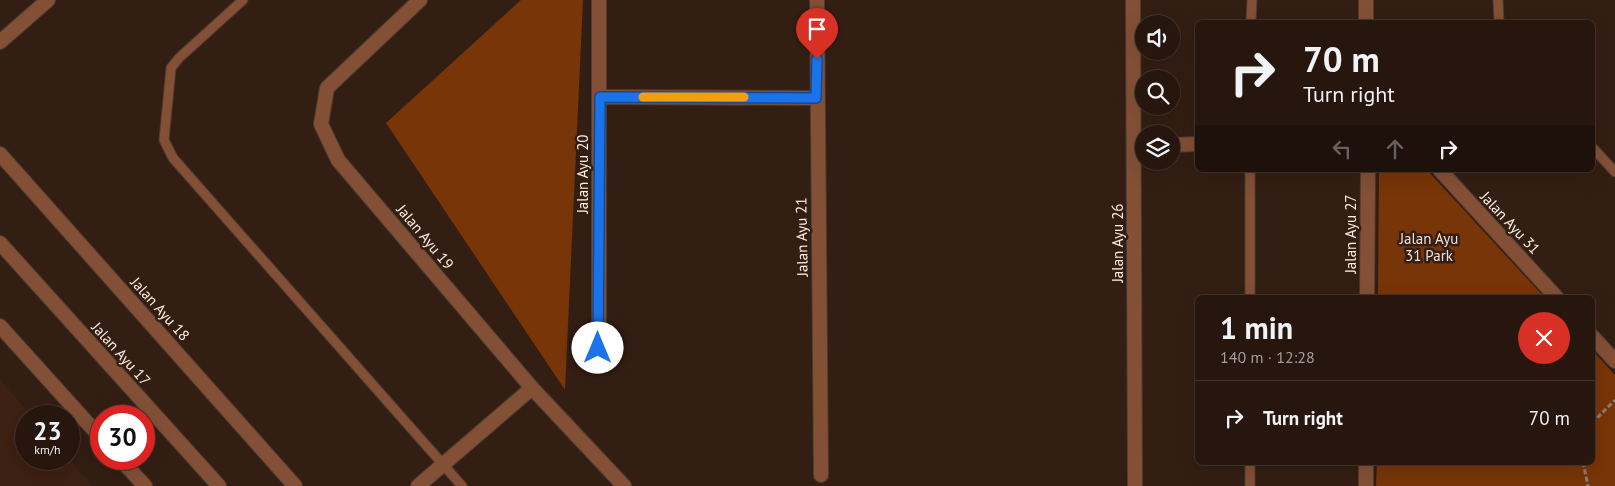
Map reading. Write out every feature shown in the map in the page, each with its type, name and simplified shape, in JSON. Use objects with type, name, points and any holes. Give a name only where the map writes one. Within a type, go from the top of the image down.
[{"type":"street","points":[[0,42],[48,0]]},
{"type":"street","name":"Jalan Ayu 19","points":[[420,0],[327,88],[321,124],[338,160],[532,388],[624,486]]},
{"type":"street","name":"Jalan Ayu 20","points":[[598,348],[599,0]]},
{"type":"street","name":"Jalan Ayu 21","points":[[818,0],[816,98],[821,475]]},
{"type":"street","name":"Jalan Ayu 26","points":[[1133,0],[1138,125]]},
{"type":"street","points":[[1366,0],[1366,20]]},
{"type":"street","points":[[600,97],[816,98]]},
{"type":"street","points":[[1180,145],[1195,144]]},
{"type":"street","name":"Jalan Ayu 18","points":[[0,154],[295,486]]},
{"type":"street","name":"Jalan Ayu 26","points":[[1135,486],[1139,170]]},
{"type":"street","name":"Jalan Ayu 27","points":[[1367,295],[1368,172]]},
{"type":"street","name":"Jalan Ayu 31","points":[[1442,172],[1554,295]]},
{"type":"street","name":"Jalan Ayu 17","points":[[0,243],[219,486]]},
{"type":"street","points":[[0,326],[90,426]]},
{"type":"street","points":[[1595,339],[1615,361]]},
{"type":"street","points":[[418,486],[532,388]]},
{"type":"street","points":[[1366,465],[1366,486]]},
{"type":"street","points":[[130,470],[145,486]]},
{"type":"lane","points":[[243,0],[178,58],[171,68],[164,140],[173,158],[462,486]]},
{"type":"lane","points":[[1251,20],[1252,0]]},
{"type":"lane","points":[[1498,0],[1499,20]]},
{"type":"lane","points":[[1595,150],[1615,172]]},
{"type":"lane","points":[[1250,172],[1250,295]]},
{"type":"lane","points":[[1250,465],[1250,486]]},
{"type":"path","points":[[1595,420],[1615,400]]},
{"type":"path","points":[[1584,465],[1588,486]]},
{"type":"shaded area","points":[[0,380],[22,405],[15,405],[15,470],[78,470],[92,486],[0,486]]},
{"type":"green space","points":[[521,0],[583,0],[565,390],[386,123]]},
{"type":"green space","name":"Jalan Ayu 31 Park","points":[[1379,172],[1429,172],[1542,295],[1378,295]]},
{"type":"green space","points":[[1595,353],[1615,375],[1615,486],[1376,486],[1377,465],[1595,465]]},
{"type":"slow traffic","points":[[643,97],[744,97]]},
{"type":"route","points":[[598,348],[600,97],[816,98],[817,59]]}]
